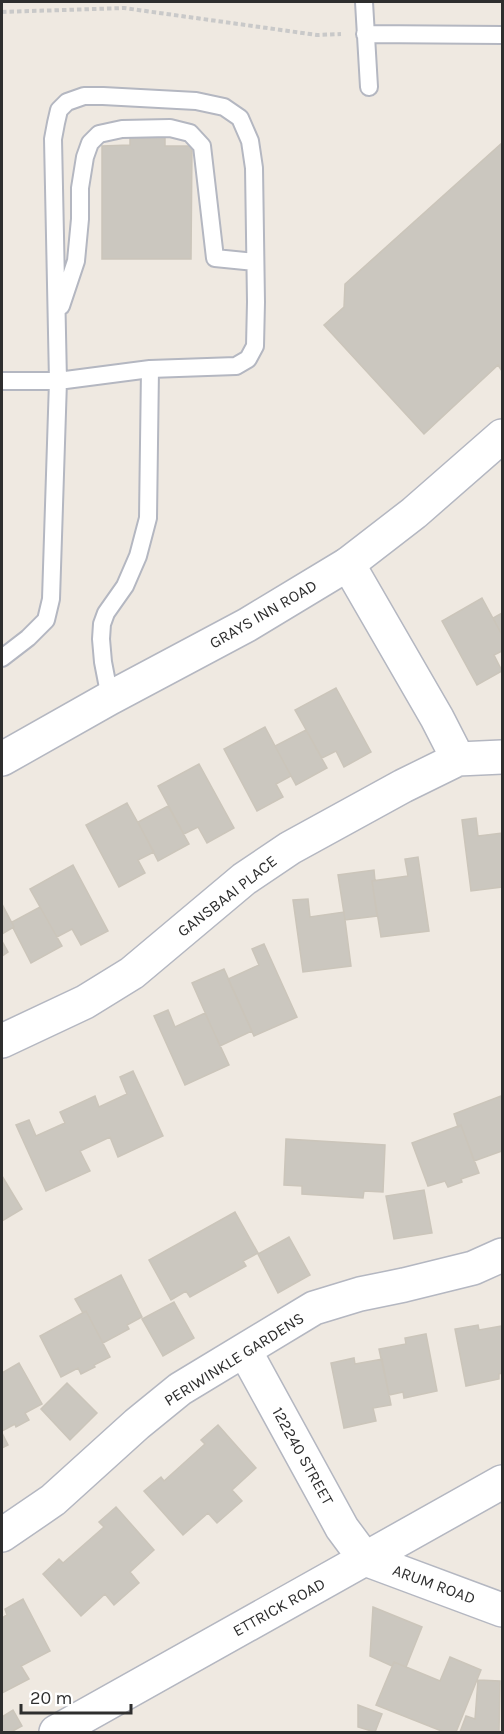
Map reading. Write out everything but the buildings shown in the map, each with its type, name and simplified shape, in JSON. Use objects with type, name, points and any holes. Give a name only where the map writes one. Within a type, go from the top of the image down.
[{"type":"street","name":"GRAYS INN ROAD","points":[[2,759],[247,625],[348,564],[414,513],[502,436]]},
{"type":"street","points":[[348,564],[437,718],[458,759]]},
{"type":"street","name":"GANSBAAI PLACE","points":[[2,1041],[85,1002],[132,973],[244,879],[290,848],[403,786],[458,759],[502,757]]},
{"type":"street","name":"PERIWINKLE GARDENS","points":[[2,1535],[53,1500],[137,1424],[180,1389],[314,1308],[360,1294],[473,1269],[502,1255]]},
{"type":"street","name":"122240 STREET","points":[[245,1351],[342,1528],[365,1559]]},
{"type":"street","name":"ETTRICK ROAD","points":[[56,1732],[502,1482]]},
{"type":"street","name":"ARUM ROAD","points":[[365,1559],[502,1610]]},
{"type":"lane","points":[[364,2],[369,87]]},
{"type":"lane","points":[[365,34],[502,35]]},
{"type":"lane","points":[[2,381],[58,381],[150,369],[236,366],[248,359],[255,346],[254,168],[250,141],[240,118],[224,107],[196,101],[103,96],[84,96],[67,102],[59,110],[54,131],[58,381],[51,599],[46,620],[28,638],[2,658]]},
{"type":"lane","points":[[57,319],[76,261],[84,156],[90,143],[99,135],[122,129],[170,128],[190,133],[202,146],[215,258],[255,262]]},
{"type":"lane","points":[[110,698],[102,650],[102,624],[106,613],[125,586],[138,556],[148,518],[150,369]]},
{"type":"path","points":[[2,12],[124,8],[317,34],[365,34]]}]
